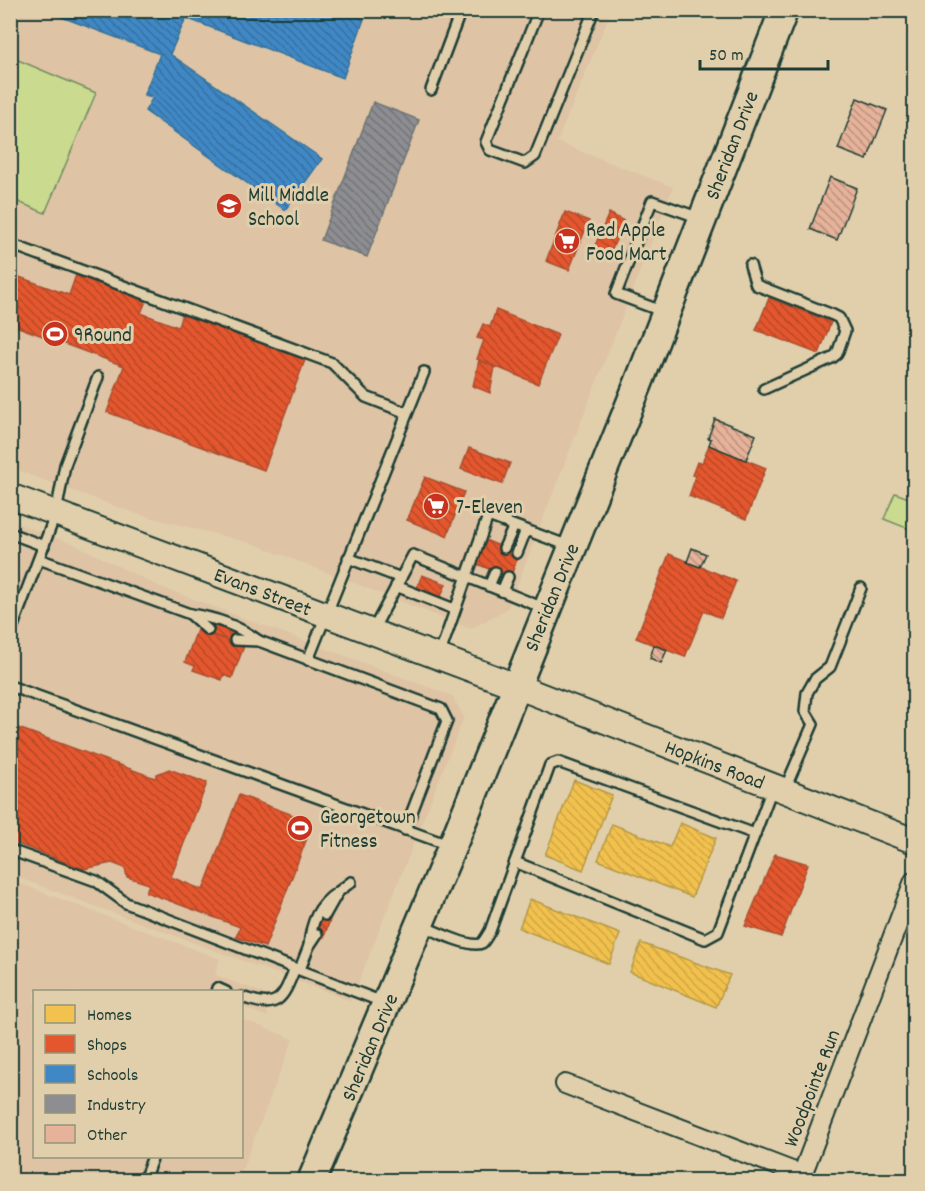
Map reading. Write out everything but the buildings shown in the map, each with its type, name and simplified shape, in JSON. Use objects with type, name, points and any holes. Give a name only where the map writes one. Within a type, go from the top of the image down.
[{"type":"main road","name":"Sheridan Drive","points":[[312,1180],[452,847],[666,313],[784,10]]},
{"type":"street","name":"Evans Street","points":[[10,496],[516,686]]},
{"type":"street","name":"Hopkins Road","points":[[516,686],[915,841]]},
{"type":"street","name":"Woodpointe Run","points":[[565,1084],[802,1175],[915,881]]},
{"type":"lane","points":[[431,90],[461,10]]},
{"type":"lane","points":[[539,10],[486,142],[490,150],[525,163],[535,156],[594,10]]},
{"type":"lane","points":[[666,313],[616,294],[632,252],[652,201],[702,219]]},
{"type":"lane","points":[[10,244],[332,363],[366,397],[407,413]]},
{"type":"lane","points":[[750,266],[756,285],[833,315],[838,318],[844,331],[837,354],[832,358],[764,389]]},
{"type":"lane","points":[[308,660],[424,372]]},
{"type":"lane","points":[[10,634],[56,513],[65,465],[98,376]]},
{"type":"lane","points":[[438,657],[488,516],[571,547]]},
{"type":"lane","points":[[504,548],[514,526]]},
{"type":"lane","points":[[517,553],[526,530]]},
{"type":"lane","points":[[10,533],[44,546]]},
{"type":"lane","points":[[372,632],[413,555],[546,609]]},
{"type":"lane","points":[[348,558],[454,609]]},
{"type":"lane","points":[[39,559],[190,614],[213,618],[240,628],[259,641],[441,709],[447,721],[405,830]]},
{"type":"lane","points":[[489,586],[495,572]]},
{"type":"lane","points":[[502,591],[508,576]]},
{"type":"lane","points":[[515,862],[705,939],[718,932],[755,834],[813,724],[805,711],[807,693],[815,679],[830,667],[861,588]]},
{"type":"lane","points":[[190,614],[208,630]]},
{"type":"lane","points":[[236,640],[259,641]]},
{"type":"lane","points":[[10,686],[452,847]]},
{"type":"lane","points":[[419,924],[467,943],[483,942],[490,931],[550,765],[558,762],[755,834]]},
{"type":"lane","points":[[10,850],[96,881],[126,903],[387,1004]]},
{"type":"lane","points":[[309,946],[310,932],[318,910],[324,901],[351,882]]},
{"type":"lane","points":[[325,915],[338,892]]},
{"type":"lane","points":[[243,997],[265,1004],[278,1000],[286,990],[317,934]]},
{"type":"lane","points":[[144,1180],[152,1158]]},
{"type":"shaded area","points":[[10,11],[611,11],[557,142],[673,187],[508,608],[471,629],[254,544],[134,513],[11,468]]},
{"type":"shaded area","points":[[10,521],[74,544],[158,586],[452,696],[464,717],[351,1001],[11,875]]},
{"type":"shaded area","points":[[10,880],[220,959],[215,975],[263,993],[268,1017],[243,1007],[243,990],[33,990],[33,1158],[243,1158],[243,1019],[293,1039],[238,1180],[11,1180]]},
{"type":"green space","points":[[11,57],[96,93],[45,213],[11,199]]},
{"type":"green space","points":[[895,493],[914,500],[914,531],[884,519]]},
{"type":"place","name":"Mill Middle School","points":[[229,206]]},
{"type":"place","name":"Red Apple Food Mart","points":[[567,241]]},
{"type":"place","name":"9Round","points":[[55,334]]},
{"type":"place","name":"7-Eleven","points":[[436,506]]},
{"type":"place","name":"Georgetown Fitness","points":[[300,828]]}]
